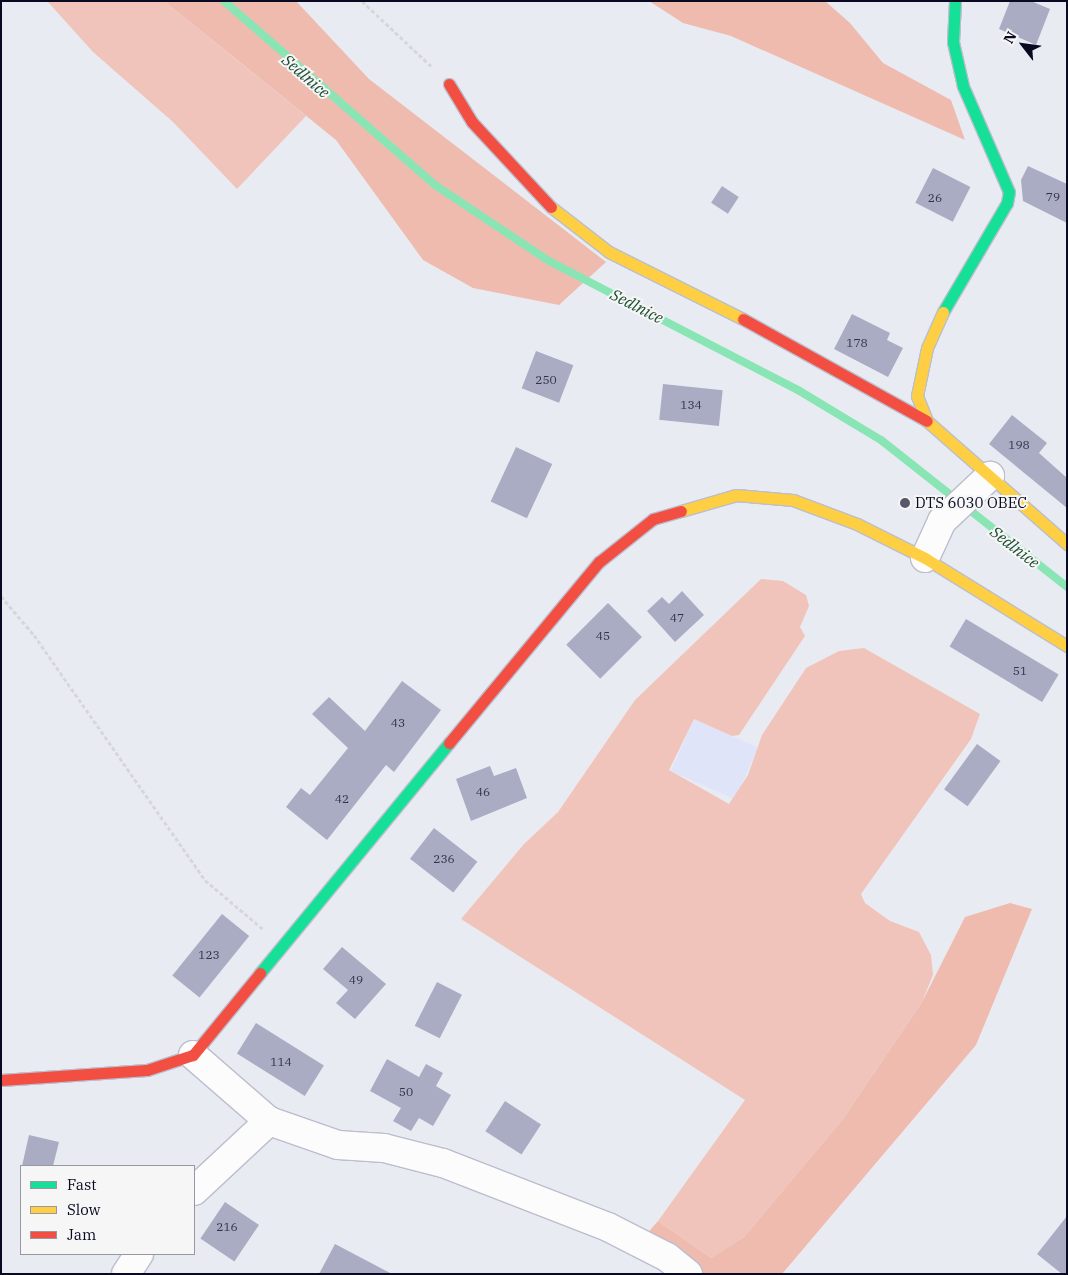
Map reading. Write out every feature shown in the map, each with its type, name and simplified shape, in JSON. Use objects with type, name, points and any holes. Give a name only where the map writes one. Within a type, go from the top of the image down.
[{"type":"street","points":[[927,421],[917,396],[927,348],[950,297],[1007,203],[1008,192],[963,86],[953,42],[955,1]]},
{"type":"street","points":[[449,84],[472,122],[508,164],[552,208],[609,252],[720,306],[927,421],[983,481],[1067,544]]},
{"type":"street","points":[[925,558],[942,521],[983,481]]},
{"type":"street","points":[[1,1080],[147,1070],[194,1056],[550,618],[633,531],[653,519],[710,500],[767,496],[821,509],[925,558],[1067,646]]},
{"type":"street","points":[[194,1056],[269,1121],[338,1146],[384,1148],[443,1163],[608,1227],[659,1253],[688,1274]]},
{"type":"street","points":[[195,1191],[269,1121]]},
{"type":"street","points":[[126,1274],[138,1255]]},
{"type":"path","points":[[362,1],[449,84]]},
{"type":"path","points":[[1,596],[34,635],[205,880],[283,945]]},
{"type":"shaded area","points":[[47,1],[164,1],[306,116],[237,189],[173,122],[93,52]]},
{"type":"shaded area","points":[[164,1],[296,1],[369,79],[606,262],[559,305],[473,288],[423,260],[336,140]]},
{"type":"shaded area","points":[[649,1],[825,1],[850,23],[883,63],[951,100],[965,140],[731,36],[683,23]]},
{"type":"shaded area","points":[[761,579],[783,581],[806,595],[809,606],[800,627],[805,636],[739,735],[732,736],[694,719],[669,770],[729,804],[748,775],[762,735],[806,668],[839,651],[864,648],[980,714],[971,739],[861,894],[865,903],[890,921],[919,932],[931,955],[933,975],[922,1002],[843,1119],[744,1237],[711,1258],[658,1221],[745,1100],[461,919],[524,844],[558,812],[635,700]]},
{"type":"shaded area","points":[[694,719],[758,747],[735,800],[671,771]]},
{"type":"shaded area","points":[[1010,903],[1032,909],[976,1045],[782,1274],[700,1274],[645,1236],[658,1221],[711,1258],[744,1237],[843,1119],[922,1002],[965,917]]},
{"type":"building","points":[[1010,1],[1031,1],[1050,9],[1036,45],[999,29]]},
{"type":"building","points":[[1028,166],[1067,184],[1067,223],[1023,201],[1021,180]]},
{"type":"building","points":[[933,168],[970,187],[953,222],[915,203]]},
{"type":"building","points":[[722,186],[739,197],[728,214],[711,203]]},
{"type":"building","points":[[852,314],[890,333],[887,340],[903,348],[888,377],[834,349]]},
{"type":"building","points":[[536,351],[573,365],[559,403],[522,388]]},
{"type":"building","points":[[663,384],[723,390],[719,426],[659,420]]},
{"type":"building","points":[[1012,415],[1047,443],[1039,453],[1067,478],[1067,508],[989,444]]},
{"type":"building","points":[[516,447],[552,464],[527,518],[491,501]]},
{"type":"building","points":[[682,591],[704,615],[675,642],[647,611],[662,597],[669,604]]},
{"type":"building","points":[[608,603],[642,637],[600,679],[566,645]]},
{"type":"building","points":[[966,619],[1059,675],[1042,702],[950,646]]},
{"type":"building","points":[[402,681],[441,710],[394,772],[386,765],[327,840],[286,807],[301,788],[310,795],[348,748],[312,714],[329,697],[365,731]]},
{"type":"building","points":[[977,744],[1000,761],[968,806],[944,789]]},
{"type":"building","points":[[490,766],[494,776],[516,768],[527,798],[471,821],[456,779]]},
{"type":"building","points":[[434,828],[477,862],[453,893],[410,859]]},
{"type":"building","points":[[222,914],[249,936],[199,997],[172,975]]},
{"type":"building","points":[[342,947],[386,984],[355,1019],[336,1003],[348,990],[323,969]]},
{"type":"building","points":[[437,982],[462,995],[440,1038],[415,1026]]},
{"type":"building","points":[[256,1023],[324,1065],[305,1096],[237,1054]]},
{"type":"building","points":[[387,1059],[419,1077],[426,1064],[443,1073],[436,1086],[451,1095],[433,1126],[419,1118],[411,1131],[393,1121],[401,1108],[370,1091]]},
{"type":"building","points":[[505,1101],[541,1124],[521,1155],[485,1131]]},
{"type":"building","points":[[29,1135],[59,1142],[53,1165],[22,1165]]},
{"type":"building","points":[[225,1202],[259,1225],[234,1261],[200,1238]]},
{"type":"building","points":[[1067,1216],[1067,1274],[1062,1274],[1037,1254]]},
{"type":"building","points":[[335,1244],[392,1274],[319,1274]]},
{"type":"waterway","name":"Sedlnice","points":[[224,1],[435,185],[549,261],[798,390],[881,440],[1067,587]]},
{"type":"traffic: fast","points":[[943,312],[1007,203],[1009,192],[963,86],[953,42],[955,1]]},
{"type":"traffic: fast","points":[[260,973],[449,743]]},
{"type":"traffic: slow","points":[[551,207],[609,252],[743,319]]},
{"type":"traffic: slow","points":[[943,312],[927,348],[917,396],[927,421],[1067,544]]},
{"type":"traffic: slow","points":[[681,511],[736,495],[793,500],[857,524],[925,558],[1067,646]]},
{"type":"traffic: jam","points":[[449,84],[472,122],[551,207]]},
{"type":"traffic: jam","points":[[743,319],[927,421]]},
{"type":"traffic: jam","points":[[449,743],[599,562],[653,519],[681,511]]},
{"type":"traffic: jam","points":[[1,1080],[147,1070],[193,1055],[260,973]]},
{"type":"place","name":"DTS 6030 OBEC","points":[[905,503]]}]
